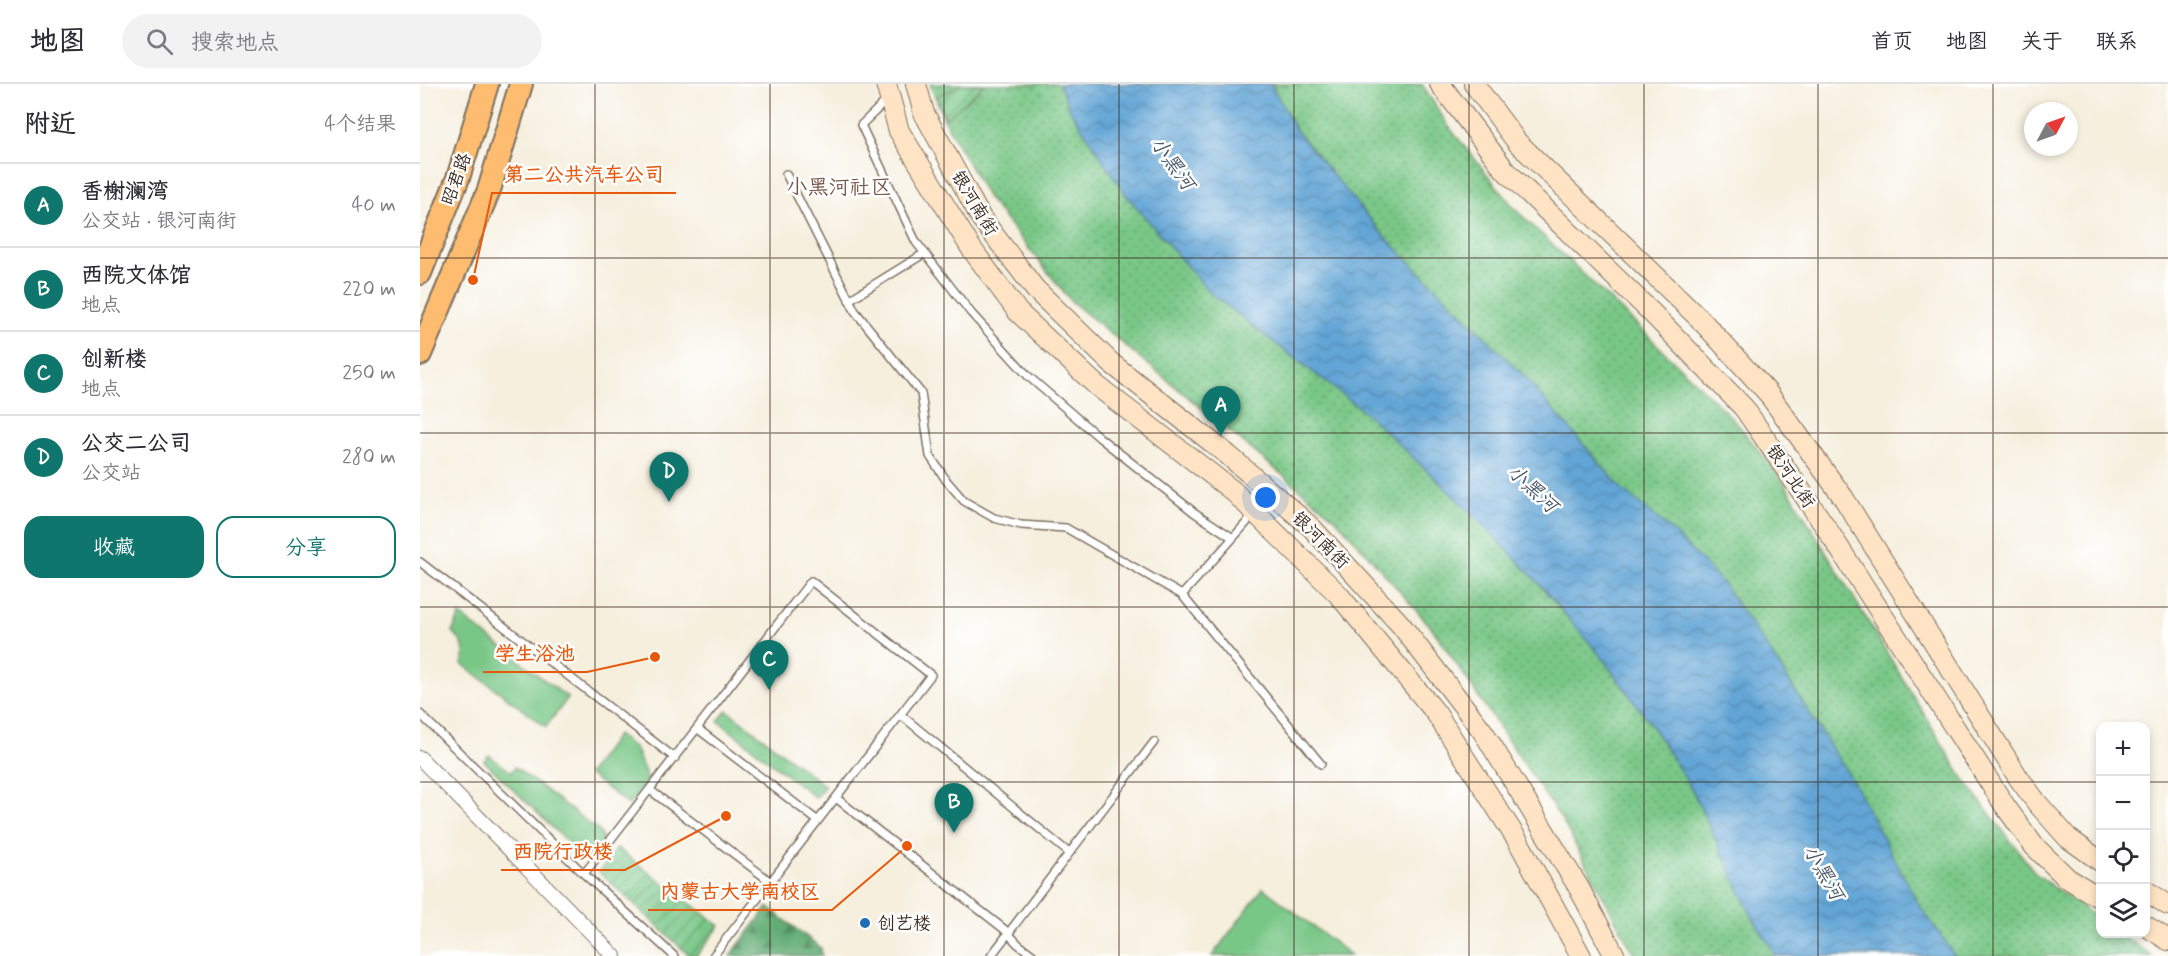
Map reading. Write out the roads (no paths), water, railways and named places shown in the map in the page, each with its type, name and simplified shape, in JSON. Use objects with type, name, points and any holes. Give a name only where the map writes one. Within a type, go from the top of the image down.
[{"type":"highway","name":"昭君路","points":[[420,273],[459,178],[487,84]]},
{"type":"highway","name":"昭君路","points":[[420,354],[489,190],[521,86]]},
{"type":"main road","name":"银河南街","points":[[916,84],[924,113],[981,218],[1035,289],[1112,363],[1228,455],[1312,528],[1401,625],[1484,733],[1579,888],[1615,956]]},
{"type":"main road","name":"银河北街","points":[[1440,84],[1505,170],[1652,313],[1744,408],[1827,529],[2005,806],[2034,846],[2067,878],[2096,896]]},
{"type":"main road","name":"银河北街","points":[[1474,84],[1517,142],[1699,318],[1767,392],[1843,497],[2018,777],[2068,838],[2096,858]]},
{"type":"main road","name":"银河南街","points":[[888,91],[899,131],[971,248],[1018,312],[1096,385],[1233,492],[1255,513],[1338,594],[1436,713],[1518,841],[1581,956]]},
{"type":"main road","points":[[2150,894],[2168,905]]},
{"type":"main road","points":[[2150,929],[2168,940]]},
{"type":"street","points":[[420,758],[614,956]]},
{"type":"lane","points":[[888,91],[861,125],[916,242],[971,313],[1028,376],[1108,445],[1195,513],[1233,538]]},
{"type":"lane","points":[[786,174],[855,311],[921,393],[930,456],[964,501],[994,518],[1021,525],[1066,528],[1182,595],[1321,764]]},
{"type":"lane","points":[[849,300],[925,253]]},
{"type":"lane","points":[[1182,595],[1255,513]]},
{"type":"lane","points":[[420,563],[675,758]]},
{"type":"lane","points":[[584,874],[811,581],[931,675],[712,956]]},
{"type":"lane","points":[[420,714],[584,874],[674,956]]},
{"type":"lane","points":[[901,715],[1070,853]]},
{"type":"lane","points":[[698,729],[818,821]]},
{"type":"lane","points":[[991,956],[1154,742]]},
{"type":"lane","points":[[650,790],[771,882]]},
{"type":"lane","points":[[836,798],[1034,956]]},
{"type":"water","name":"小黑河","points":[[1059,84],[1271,84],[1296,130],[1383,235],[1524,376],[1623,490],[1673,532],[1722,582],[1771,653],[1854,783],[1918,903],[1955,956],[1776,956],[1753,918],[1691,788],[1650,723],[1599,654],[1534,578],[1465,507],[1366,413],[1211,294],[1126,195],[1070,110]]},
{"type":"place","name":"第二公共汽车公司","points":[[473,280]]},
{"type":"place","name":"香榭澜湾","points":[[1221,436]]},
{"type":"place","name":"公交二公司","points":[[669,502]]},
{"type":"place","name":"学生浴池","points":[[655,657]]},
{"type":"place","name":"创新楼","points":[[769,690]]},
{"type":"place","name":"西院行政楼","points":[[726,816]]},
{"type":"place","name":"西院文体馆","points":[[954,833]]},
{"type":"place","name":"内蒙古大学南校区","points":[[907,846]]},
{"type":"place","name":"创艺楼","points":[[865,923]]},
{"type":"district","name":"小黑河社区","points":[[839,187]]}]
